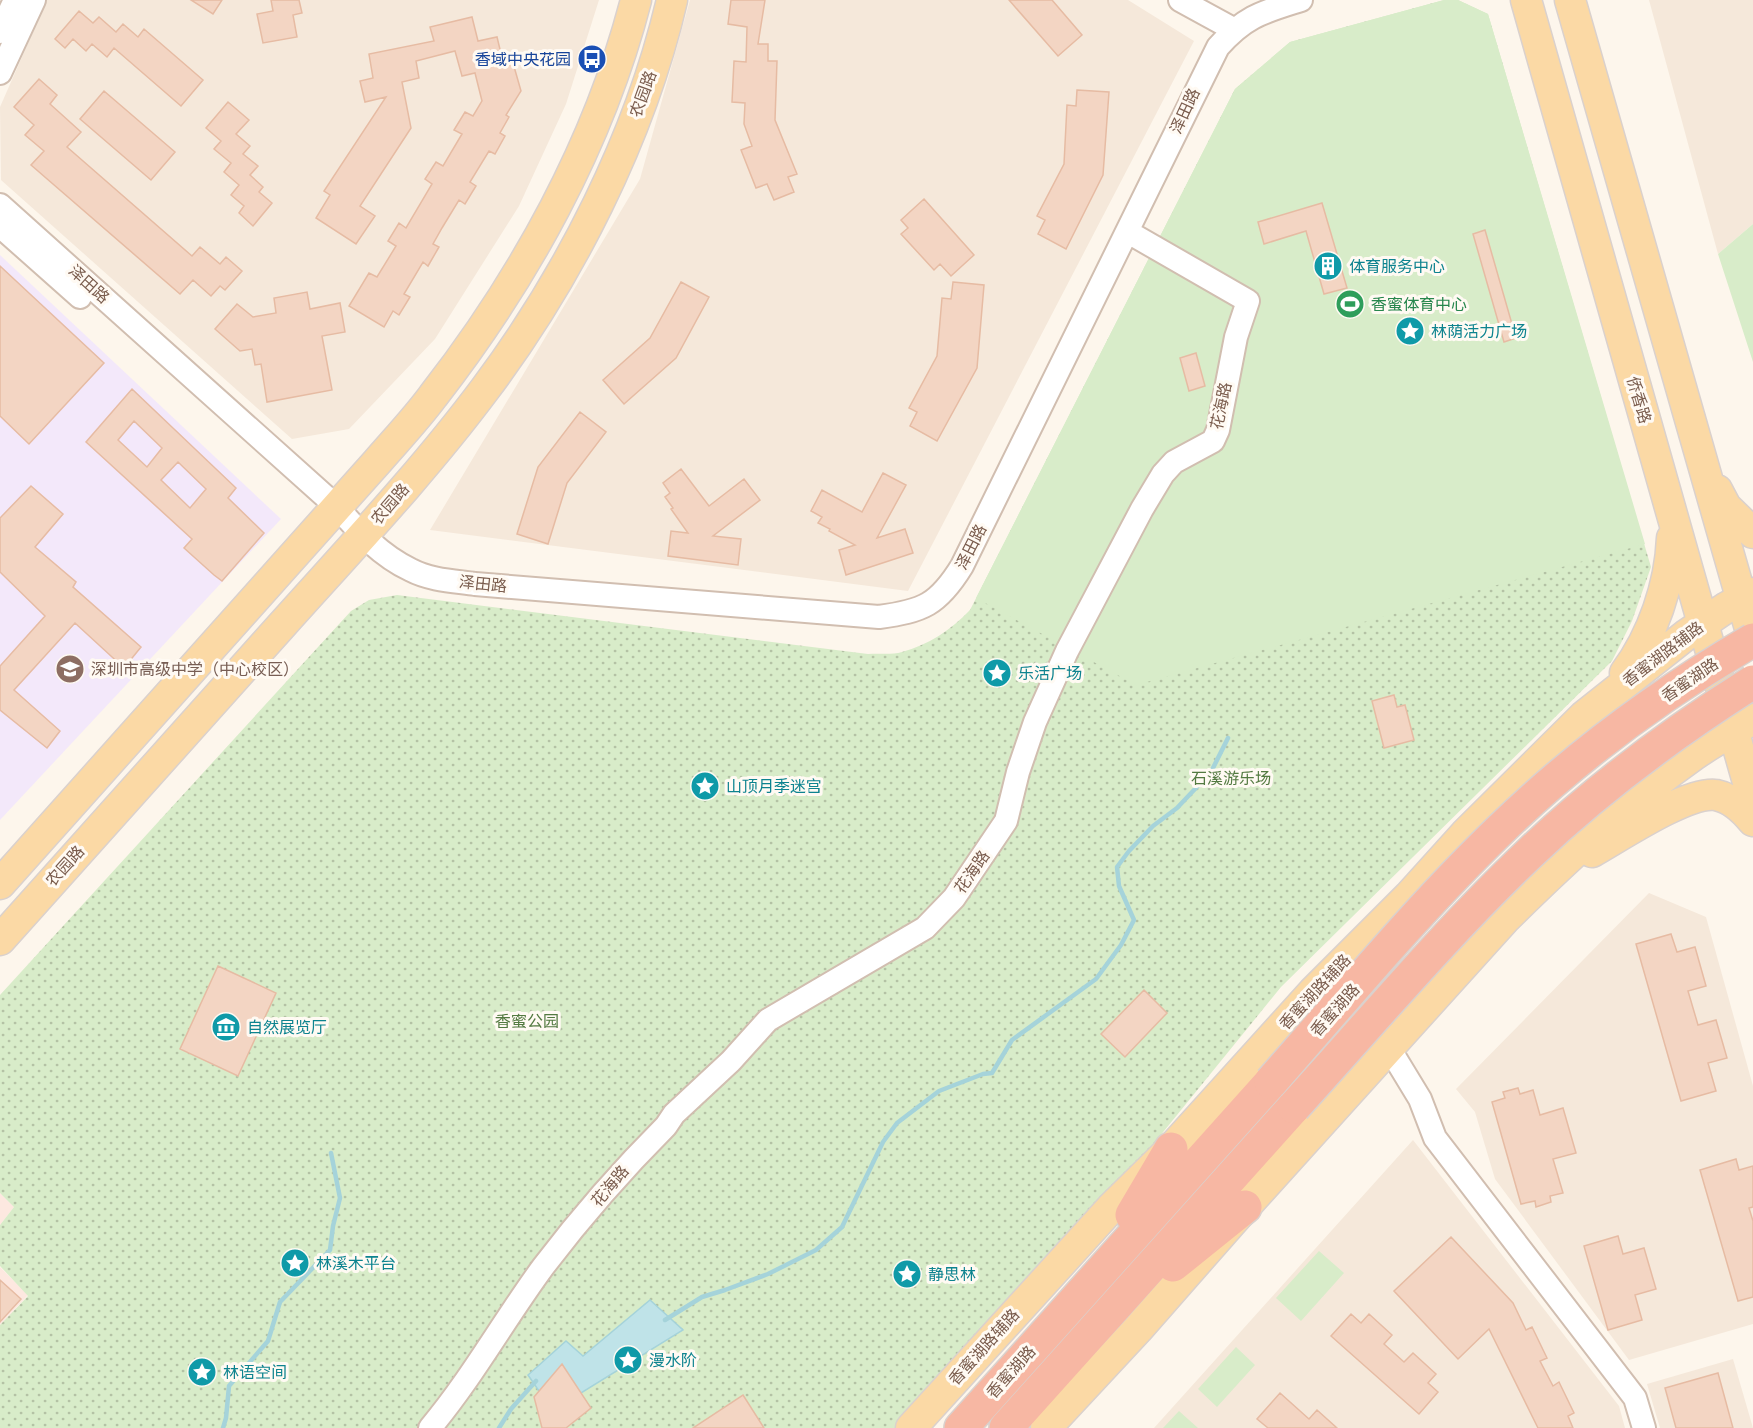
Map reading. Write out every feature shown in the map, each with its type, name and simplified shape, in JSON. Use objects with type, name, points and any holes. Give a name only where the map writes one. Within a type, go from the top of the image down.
[{"type":"highway","name":"香蜜湖路","points":[[961,1428],[1431,902],[1519,812],[1625,724],[1721,658],[1753,639]]},
{"type":"highway","name":"香蜜湖路","points":[[1006,1428],[1294,1107],[1484,899],[1530,853],[1589,800],[1621,775],[1683,729],[1753,682]]},
{"type":"highway","points":[[1094,1280],[1171,1149]]},
{"type":"highway","points":[[1095,1328],[1245,1207]]},
{"type":"main road","points":[[0,884],[433,397],[485,325],[528,257],[562,195],[599,111],[636,0]]},
{"type":"main road","name":"农园路","points":[[0,940],[362,536],[446,439],[521,339],[588,222],[618,158],[646,87],[672,0]]},
{"type":"main road","name":"侨香路","points":[[1526,0],[1702,624],[1743,725],[1753,800]]},
{"type":"main road","points":[[1570,0],[1701,459],[1747,596],[1753,639]]},
{"type":"main road","points":[[1701,459],[1726,507],[1753,532]]},
{"type":"main road","points":[[1590,711],[1627,671],[1641,650],[1669,566],[1672,517]]},
{"type":"main road","name":"香蜜湖路辅路","points":[[911,1428],[1111,1208],[1171,1149],[1313,992],[1409,896],[1465,834],[1590,711],[1667,648],[1747,596]]},
{"type":"main road","points":[[1590,711],[1617,708],[1629,710],[1640,716],[1654,733],[1663,750],[1665,764],[1660,780]]},
{"type":"main road","points":[[1046,1428],[1138,1329],[1487,938],[1613,817],[1704,748],[1743,725]]},
{"type":"main road","points":[[1548,878],[1670,808],[1701,796],[1717,795],[1726,799],[1736,804],[1753,821]]},
{"type":"street","points":[[0,32],[15,0]]},
{"type":"street","points":[[0,73],[34,0]]},
{"type":"street","points":[[1180,0],[1233,29]]},
{"type":"street","name":"泽田路","points":[[0,226],[332,512],[386,554],[411,570],[438,579],[475,584],[879,617],[903,614],[925,607],[948,589],[962,566],[1218,47],[1233,29],[1252,16],[1301,0]]},
{"type":"street","name":"泽田路","points":[[0,205],[332,512]]},
{"type":"street","name":"花海路","points":[[430,1428],[456,1396],[486,1348],[544,1267],[604,1192],[666,1126],[674,1114],[731,1061],[768,1020],[925,928],[954,898],[1006,821],[1018,772],[1035,722],[1067,651],[1142,509],[1163,474],[1174,462],[1213,441],[1218,430],[1236,337],[1248,302],[1128,232]]},
{"type":"street","points":[[1389,1048],[1420,1099],[1435,1138],[1635,1398],[1644,1428]]},
{"type":"shaded area","points":[[47,0],[599,0],[566,104],[519,206],[435,339],[349,429],[292,439],[1,180],[0,107]]},
{"type":"shaded area","points":[[690,0],[1128,0],[1194,41],[908,591],[430,530],[640,179]]},
{"type":"shaded area","points":[[1649,0],[1753,0],[1753,224],[1718,254]]},
{"type":"shaded area","name":"深圳市高级中学（中心校区）","points":[[0,255],[281,519],[0,820]]},
{"type":"shaded area","points":[[1649,893],[1706,917],[1753,1086],[1753,1324],[1629,1360],[1495,1179],[1475,1112],[1456,1089]]},
{"type":"shaded area","points":[[1413,1140],[1619,1406],[1625,1428],[1154,1428]]},
{"type":"shaded area","points":[[0,1193],[14,1207],[0,1225]]},
{"type":"shaded area","points":[[0,1267],[28,1295],[0,1325]]},
{"type":"shaded area","points":[[1733,1359],[1753,1428],[1660,1428],[1647,1384]]},
{"type":"green space","name":"香蜜公园","points":[[1444,0],[1458,0],[1488,14],[1651,567],[1632,621],[1612,661],[1281,987],[1138,1163],[900,1428],[0,1428],[0,1325],[28,1296],[0,1266],[0,1225],[14,1207],[0,1193],[0,995],[351,611],[369,600],[397,595],[868,654],[898,653],[930,641],[955,624],[970,610],[1235,89],[1290,42]]},
{"type":"green space","name":"香蜜体育中心","points":[[1444,0],[1458,0],[1488,14],[1645,544],[1136,685],[976,598],[1235,89],[1290,42]]},
{"type":"green space","points":[[1753,224],[1753,362],[1718,254]]},
{"type":"green space","points":[[1319,1251],[1344,1273],[1301,1321],[1276,1298]]},
{"type":"green space","points":[[1236,1347],[1255,1365],[1217,1407],[1198,1389]]},
{"type":"green space","points":[[1179,1411],[1198,1428],[1163,1428]]},
{"type":"water","points":[[650,1300],[683,1330],[581,1393],[539,1391],[528,1375],[566,1341],[583,1356]]},
{"type":"building","points":[[191,0],[222,0],[213,14]]},
{"type":"building","points":[[271,0],[299,0],[302,13],[293,15],[297,37],[263,43],[257,14],[273,11]]},
{"type":"building","points":[[731,0],[765,0],[758,44],[768,44],[768,61],[777,61],[775,120],[797,174],[788,177],[794,192],[774,200],[767,184],[756,188],[741,150],[752,146],[744,124],[745,103],[732,102],[734,61],[746,62],[747,27],[728,24]]},
{"type":"building","points":[[1009,0],[1052,0],[1082,35],[1058,56]]},
{"type":"building","points":[[79,11],[93,23],[99,17],[116,32],[123,24],[138,37],[144,29],[203,80],[181,106],[114,48],[107,57],[92,44],[86,51],[73,39],[65,48],[55,39]]},
{"type":"building","points":[[472,17],[478,41],[497,37],[504,66],[513,63],[521,91],[506,115],[509,117],[500,133],[505,136],[495,154],[489,151],[470,182],[476,186],[465,204],[459,200],[433,244],[439,247],[428,266],[423,262],[404,294],[410,297],[399,315],[393,311],[384,327],[349,306],[369,273],[377,277],[396,246],[388,241],[399,223],[406,228],[432,184],[425,179],[436,162],[443,166],[462,134],[454,130],[465,112],[473,116],[482,101],[475,73],[462,76],[455,51],[416,61],[419,78],[402,82],[411,128],[360,206],[375,216],[356,244],[316,218],[330,195],[324,191],[386,97],[365,102],[360,81],[373,78],[369,54],[434,41],[430,27]]},
{"type":"building","points":[[39,79],[57,95],[50,104],[81,132],[67,147],[192,256],[200,247],[220,264],[226,257],[242,271],[225,290],[220,286],[211,296],[193,280],[180,294],[31,165],[44,151],[25,135],[34,125],[14,107]]},
{"type":"building","points":[[1077,90],[1109,92],[1103,175],[1066,249],[1038,234],[1045,220],[1037,216],[1064,164],[1067,105],[1076,106]]},
{"type":"building","points":[[104,91],[175,152],[151,180],[80,119]]},
{"type":"building","points":[[228,102],[249,120],[236,134],[250,146],[243,154],[258,166],[250,175],[263,187],[259,192],[272,203],[253,226],[239,213],[244,206],[231,195],[239,185],[224,172],[231,163],[214,149],[221,141],[206,128]]},
{"type":"building","points":[[924,199],[974,255],[951,276],[940,264],[934,270],[901,234],[908,228],[901,220]]},
{"type":"building","name":"体育服务中心","points":[[1322,203],[1347,288],[1324,294],[1306,231],[1264,244],[1258,222]]},
{"type":"building","points":[[1485,230],[1516,338],[1504,342],[1473,234]]},
{"type":"building","points":[[0,266],[104,363],[29,444],[0,416]]},
{"type":"building","points":[[681,282],[709,297],[676,358],[624,404],[603,380],[650,338]]},
{"type":"building","points":[[953,282],[984,285],[977,368],[937,441],[910,426],[917,412],[909,408],[937,356],[942,298],[951,299]]},
{"type":"building","points":[[307,292],[310,309],[340,303],[345,332],[322,336],[332,390],[267,402],[261,364],[255,365],[252,349],[240,351],[215,329],[237,304],[253,317],[276,313],[274,298]]},
{"type":"building","points":[[1196,353],[1205,386],[1189,391],[1180,358]]},
{"type":"building","points":[[132,389],[236,488],[228,498],[264,533],[222,581],[184,548],[192,539],[86,442]],"holes":[[[134,421],[162,448],[147,467],[118,440]],[[178,462],[206,489],[190,508],[161,480]]]},
{"type":"building","points":[[580,412],[606,432],[567,483],[548,544],[517,534],[538,467]]},
{"type":"building","points":[[681,469],[709,506],[744,479],[760,500],[713,536],[741,539],[738,565],[668,556],[671,531],[688,533],[665,497],[670,493],[663,483]]},
{"type":"building","points":[[883,473],[906,485],[877,538],[905,529],[913,553],[846,575],[839,550],[855,545],[818,523],[822,517],[811,511],[822,490],[862,512]]},
{"type":"building","points":[[31,486],[63,514],[35,547],[76,582],[73,587],[141,647],[124,668],[75,623],[14,690],[60,731],[47,748],[0,710],[0,666],[45,616],[0,572],[0,518]]},
{"type":"building","points":[[1394,695],[1397,707],[1405,705],[1414,740],[1384,748],[1372,701]]},
{"type":"building","points":[[1671,934],[1677,952],[1695,947],[1706,986],[1688,991],[1698,1025],[1716,1020],[1727,1058],[1708,1063],[1716,1091],[1681,1101],[1636,944]]},
{"type":"building","points":[[218,966],[276,993],[238,1076],[180,1049]]},
{"type":"building","points":[[1144,990],[1167,1013],[1125,1057],[1101,1034]]},
{"type":"building","points":[[1518,1088],[1520,1094],[1533,1090],[1540,1115],[1563,1108],[1576,1153],[1553,1159],[1563,1193],[1550,1196],[1551,1202],[1536,1207],[1535,1201],[1521,1204],[1492,1102],[1505,1098],[1503,1092]]},
{"type":"building","points":[[1736,1159],[1739,1170],[1753,1166],[1753,1207],[1749,1208],[1753,1221],[1753,1297],[1738,1301],[1700,1170]]},
{"type":"building","points":[[1618,1236],[1623,1254],[1644,1248],[1656,1289],[1635,1295],[1642,1320],[1608,1330],[1584,1246]]},
{"type":"building","points":[[1451,1237],[1513,1303],[1526,1330],[1532,1327],[1547,1358],[1540,1361],[1553,1386],[1559,1382],[1574,1413],[1568,1416],[1573,1428],[1538,1428],[1489,1329],[1458,1359],[1394,1291]]},
{"type":"building","points":[[0,1280],[21,1299],[0,1322]]},
{"type":"building","points":[[1351,1314],[1361,1323],[1369,1314],[1392,1335],[1384,1344],[1404,1362],[1413,1353],[1436,1374],[1428,1383],[1438,1392],[1419,1414],[1331,1336]]},
{"type":"building","points":[[562,1364],[591,1408],[566,1428],[542,1428],[534,1397]]},
{"type":"building","points":[[1718,1373],[1733,1428],[1676,1428],[1665,1388]]},
{"type":"building","points":[[1280,1393],[1309,1419],[1317,1410],[1337,1428],[1268,1428],[1257,1419]]},
{"type":"building","points":[[743,1395],[764,1428],[693,1428]]},
{"type":"waterway","points":[[665,1320],[702,1297],[768,1274],[816,1250],[842,1227],[883,1142],[897,1123],[939,1091],[983,1074],[992,1073],[1012,1040],[1096,979],[1121,945],[1134,920],[1119,886],[1117,867],[1153,826],[1177,808],[1211,772],[1228,738]]},
{"type":"waterway","points":[[223,1428],[229,1386],[268,1341],[280,1302],[330,1250],[340,1198],[331,1153]]},
{"type":"waterway","points":[[499,1428],[511,1409],[536,1381]]},
{"type":"place","name":"香域中央花园","points":[[592,59]]},
{"type":"place","name":"体育服务中心","points":[[1328,266]]},
{"type":"place","name":"香蜜体育中心","points":[[1350,304]]},
{"type":"place","name":"林荫活力广场","points":[[1410,331]]},
{"type":"place","name":"深圳市高级中学（中心校区）","points":[[70,669]]},
{"type":"place","name":"乐活广场","points":[[997,673]]},
{"type":"place","name":"山顶月季迷宫","points":[[705,786]]},
{"type":"place","name":"自然展览厅","points":[[226,1027]]},
{"type":"place","name":"林溪木平台","points":[[295,1263]]},
{"type":"place","name":"静思林","points":[[907,1274]]},
{"type":"place","name":"漫水阶","points":[[628,1360]]},
{"type":"place","name":"林语空间","points":[[202,1372]]},
{"type":"park label","name":"石溪游乐场","points":[[1231,778]]}]
